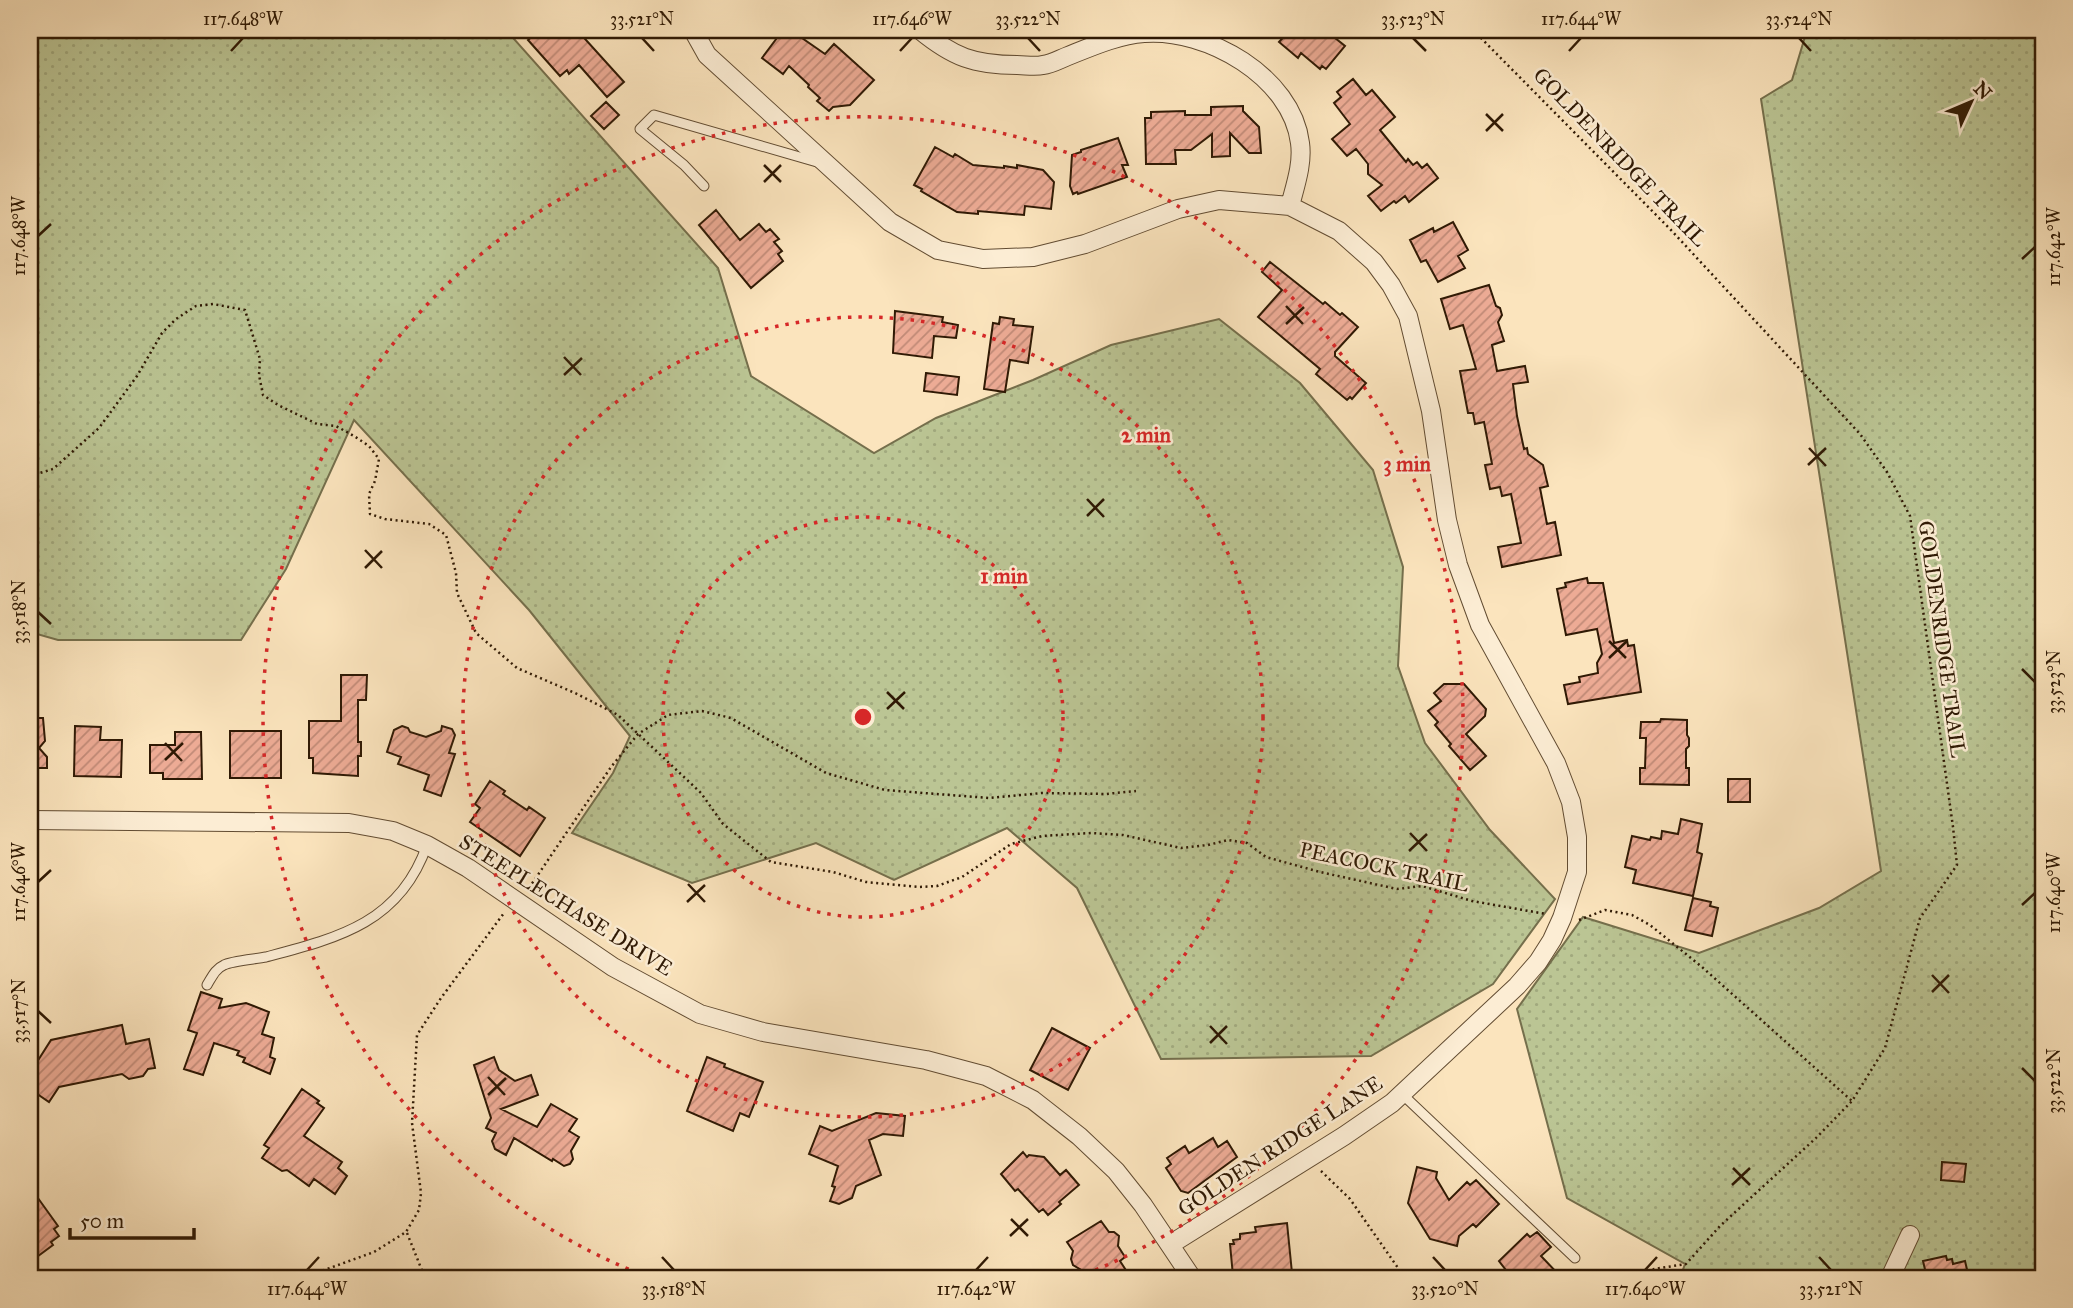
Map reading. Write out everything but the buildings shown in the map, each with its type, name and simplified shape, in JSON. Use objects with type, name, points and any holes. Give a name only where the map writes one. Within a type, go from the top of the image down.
[{"type":"street","name":"GOLDEN RIDGE LANE","points":[[693,30],[707,55],[826,165],[890,222],[938,250],[983,258],[1033,257],[1072,247],[1178,209],[1219,200],[1290,206],[1339,232],[1374,262],[1391,285],[1408,316],[1431,411],[1447,520],[1458,565],[1480,625],[1556,763],[1572,802],[1577,837],[1577,872],[1562,918],[1538,962],[1517,986],[1402,1094],[1308,1158],[1171,1244]]},
{"type":"street","points":[[920,30],[964,59],[988,65],[1043,65],[1111,39],[1145,33],[1190,36],[1230,52],[1268,82],[1293,114],[1301,160],[1290,206]]},
{"type":"street","name":"STEEPLECHASE DRIVE","points":[[30,820],[349,823],[393,831],[427,845],[468,868],[613,967],[700,1014],[763,1032],[926,1060],[986,1076],[1034,1100],[1079,1136],[1116,1171],[1171,1244],[1192,1278]]},
{"type":"street","points":[[1890,1278],[1910,1235]]},
{"type":"lane","points":[[704,186],[684,165],[640,129],[654,115],[826,165]]},
{"type":"lane","points":[[208,985],[215,971],[226,963],[247,962],[316,944],[367,922],[387,908],[410,882],[427,845]]},
{"type":"lane","points":[[1402,1094],[1575,1258]]},
{"type":"path","name":"GOLDENRIDGE TRAIL","points":[[1473,30],[1671,230],[1860,434],[1887,472],[1910,516],[1957,865],[1920,918],[1885,1048],[1852,1101],[1816,1138],[1720,1226],[1686,1264],[1654,1269],[1643,1278]]},
{"type":"path","points":[[2033,30],[2043,37]]},
{"type":"path","name":"PEACOCK TRAIL","points":[[30,476],[53,469],[99,428],[137,376],[162,333],[176,319],[196,306],[213,304],[245,310],[260,359],[259,375],[263,395],[317,424],[336,426],[369,446],[379,459],[375,481],[369,494],[370,514],[385,519],[429,524],[446,535],[456,573],[457,593],[476,633],[517,668],[618,715],[701,793],[723,824],[771,862],[833,872],[866,882],[919,887],[937,886],[962,877],[1011,844],[1042,836],[1091,833],[1123,835],[1181,848],[1228,840],[1247,843],[1266,857],[1396,889],[1422,886],[1472,901],[1530,910],[1576,922],[1605,910],[1632,915],[1650,925],[1702,967],[1852,1101]]},
{"type":"path","points":[[276,1278],[280,1274],[305,1277],[374,1252],[406,1232],[419,1210],[421,1193],[412,1123],[417,1035],[502,915],[527,891],[611,767],[638,734],[668,715],[702,710],[731,718],[826,773],[885,790],[989,798],[1042,793],[1105,794],[1136,791]]},
{"type":"path","points":[[1308,1158],[1350,1199],[1405,1278]]},
{"type":"path","points":[[406,1232],[425,1278]]},
{"type":"green space","points":[[30,30],[506,30],[718,268],[751,376],[874,453],[936,418],[1033,380],[1111,345],[1219,319],[1300,383],[1373,470],[1403,567],[1398,666],[1425,743],[1490,830],[1555,899],[1493,984],[1371,1056],[1161,1059],[1077,888],[1007,828],[894,880],[816,843],[692,883],[572,833],[613,773],[630,736],[529,610],[354,420],[286,569],[241,640],[58,640],[30,632]]},
{"type":"green space","points":[[1807,30],[2043,30],[2043,1278],[1680,1278],[1685,1264],[1567,1198],[1517,1009],[1583,917],[1699,953],[1819,908],[1881,871],[1761,99],[1792,80]]}]
